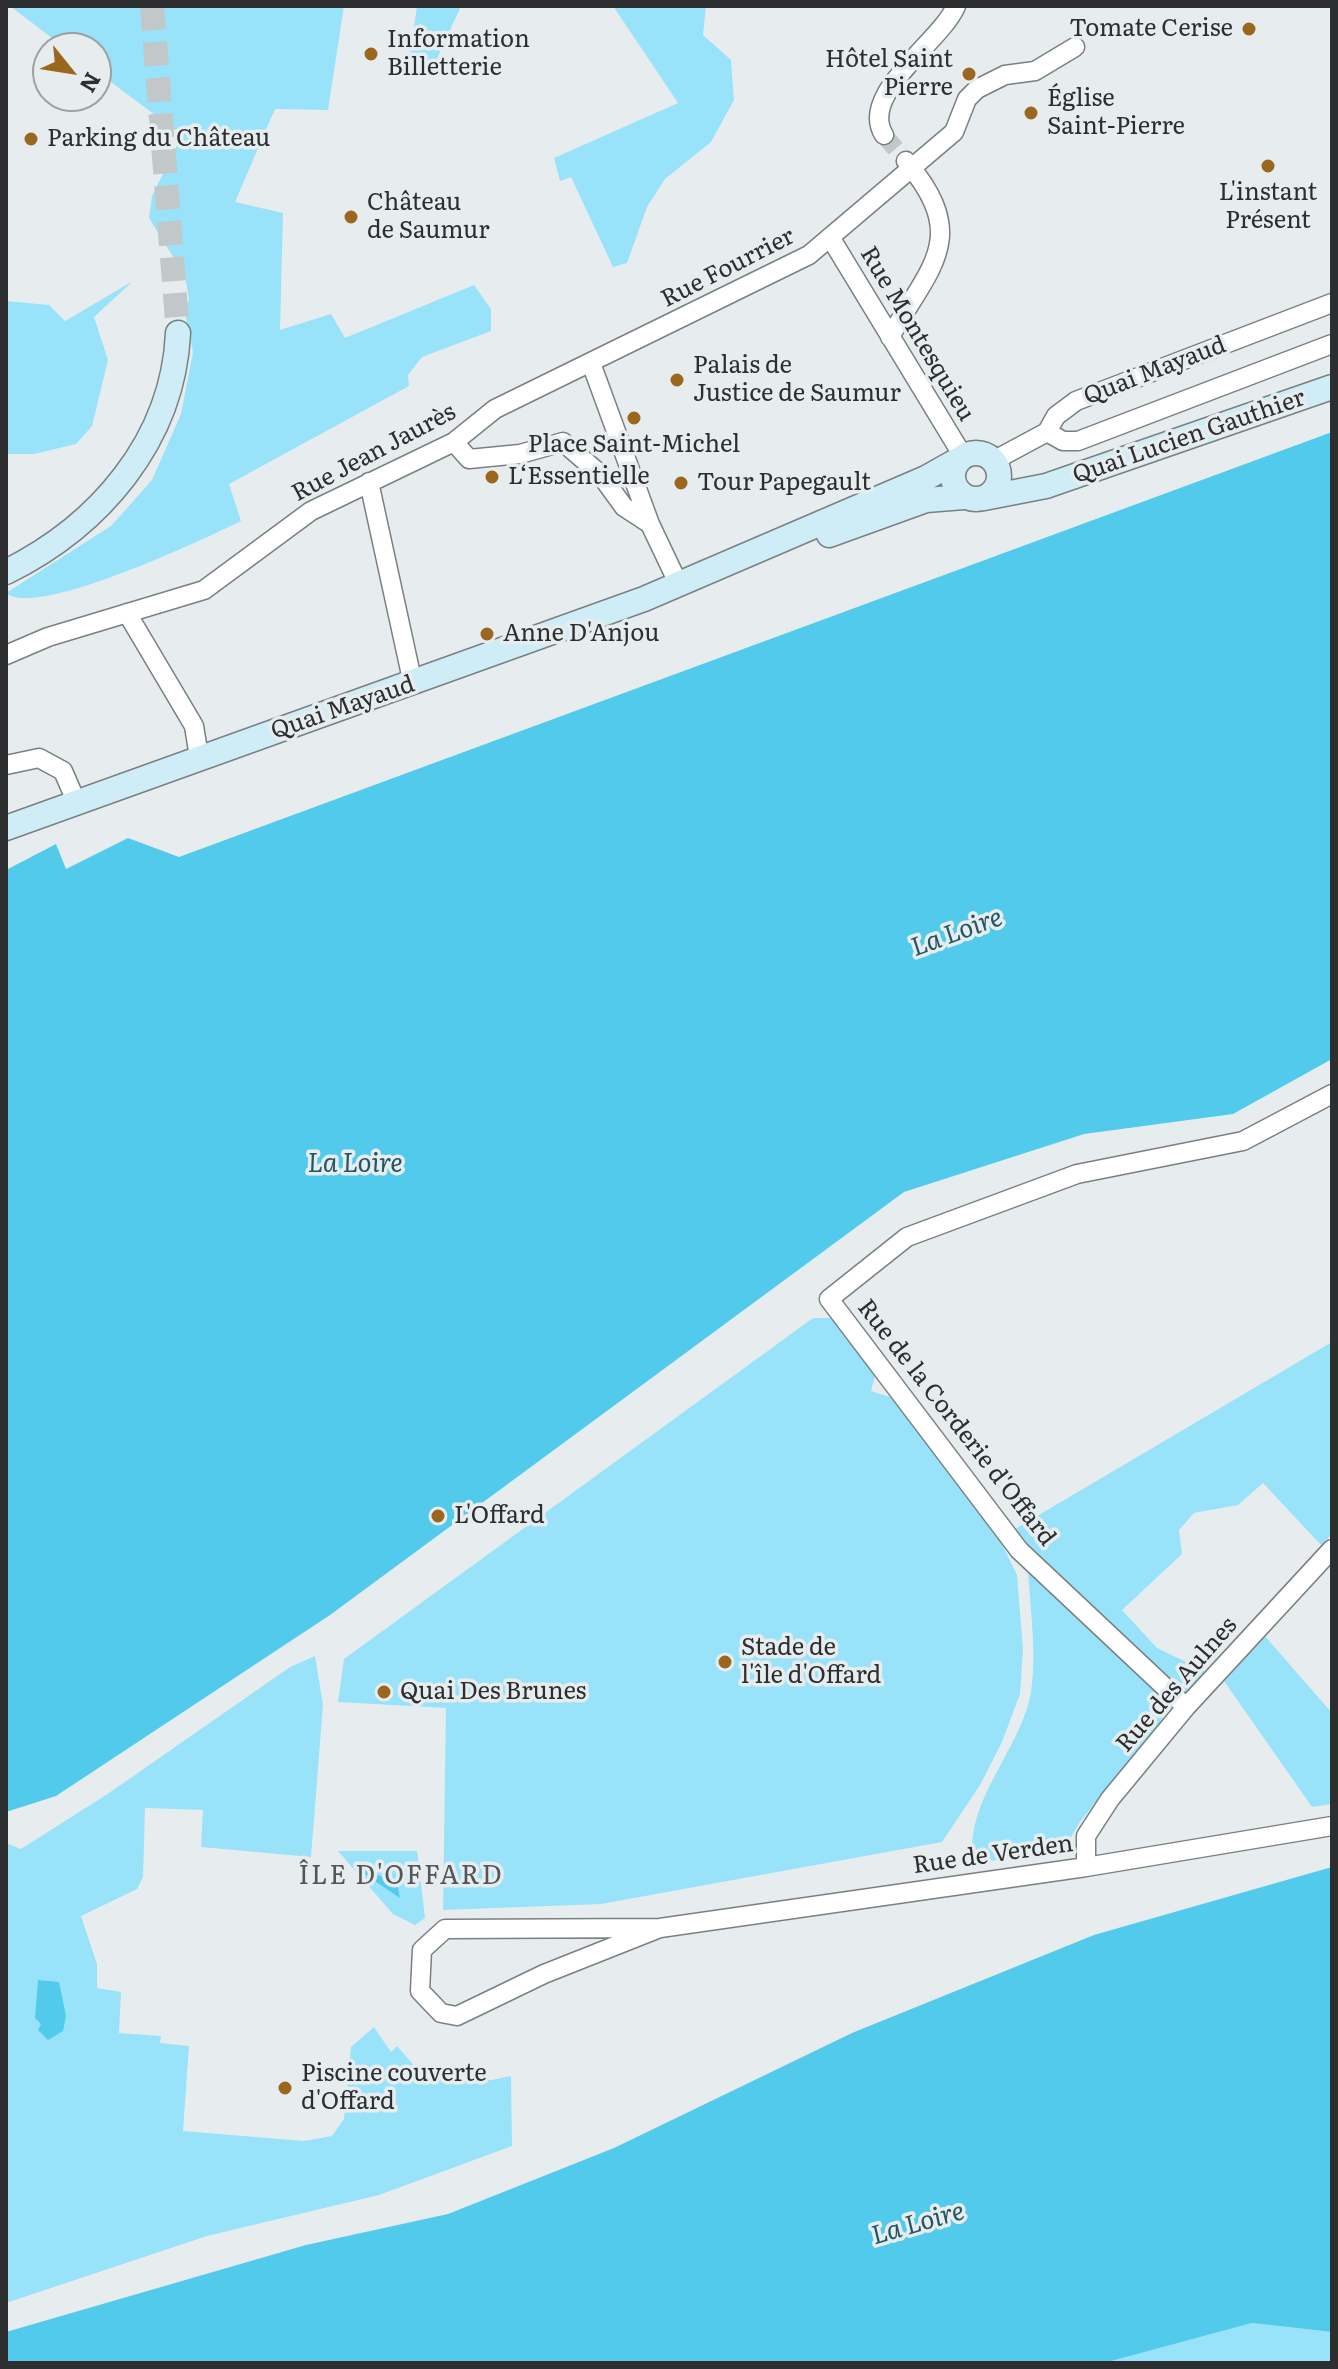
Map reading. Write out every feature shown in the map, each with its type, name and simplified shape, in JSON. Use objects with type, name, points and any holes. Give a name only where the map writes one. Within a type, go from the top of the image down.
[{"type":"main road","points":[[6,572],[76,527],[119,486],[137,461],[161,414],[170,386],[178,333]]},
{"type":"main road","name":"Quai Lucien Gauthier","points":[[974,498],[1046,486],[1332,387]]},
{"type":"main road","points":[[982,454],[996,465],[998,484],[974,498],[952,480],[961,458],[982,454]]},
{"type":"main road","name":"Quai Mayaud","points":[[679,585],[926,478],[961,458]]},
{"type":"main road","name":"Quai Lucien Gauthier","points":[[996,465],[1046,486]]},
{"type":"main road","name":"Quai Mayaud","points":[[6,828],[199,757],[413,684],[679,585],[926,500],[974,498]]},
{"type":"street","points":[[884,135],[879,111],[884,94],[937,36],[956,6]]},
{"type":"street","name":"Rue Fourrier","points":[[591,363],[757,284],[809,255],[909,164],[954,132],[967,99],[977,89],[1005,75],[1035,71],[1075,47]]},
{"type":"street","points":[[890,337],[935,266],[941,240],[934,201],[909,164]]},
{"type":"street","name":"Rue Montesquieu","points":[[830,237],[961,458]]},
{"type":"street","name":"Quai Mayaud","points":[[996,465],[1047,432],[1056,416],[1076,401],[1332,303]]},
{"type":"street","points":[[1047,432],[1063,441],[1078,441],[1332,344]]},
{"type":"street","points":[[591,363],[650,524],[679,585]]},
{"type":"street","name":"Rue Jean Jaurès","points":[[6,655],[48,637],[204,590],[311,511],[454,442],[495,409],[591,363]]},
{"type":"street","points":[[454,442],[469,459],[520,454],[563,442],[600,474],[624,507],[650,524]]},
{"type":"street","points":[[369,482],[413,684]]},
{"type":"street","points":[[127,613],[194,726],[199,757]]},
{"type":"street","points":[[6,765],[39,758],[63,771],[76,801]]},
{"type":"street","name":"Rue de la Corderie d'Offard","points":[[1186,1707],[1019,1550],[829,1299],[907,1237],[1077,1174],[1243,1141],[1332,1094]]},
{"type":"street","name":"Rue des Aulnes","points":[[1086,1867],[1086,1836],[1110,1799],[1186,1707],[1332,1549]]},
{"type":"street","name":"Rue de Verden","points":[[660,1928],[1086,1867],[1332,1826]]},
{"type":"street","points":[[660,1928],[544,1974],[457,2016],[441,2013],[420,1991],[422,1950],[445,1929],[660,1928]]},
{"type":"shaded area","points":[[10,6],[344,6],[328,110],[275,109],[235,202],[283,213],[280,330],[331,314],[345,338],[474,285],[491,309],[491,331],[422,357],[408,375],[409,386],[229,484],[241,521],[121,574],[50,595],[23,598],[6,593],[111,526],[152,480],[181,414],[193,352],[185,312],[189,299],[185,276],[149,218],[152,196],[182,135],[112,83],[112,32],[44,32]]},
{"type":"shaded area","points":[[417,6],[461,6],[436,61],[409,62]]},
{"type":"shaded area","points":[[613,6],[706,6],[703,35],[731,60],[734,100],[711,142],[665,179],[647,207],[627,263],[613,267],[571,177],[560,181],[554,158],[678,103]]},
{"type":"shaded area","points":[[133,281],[94,317],[108,360],[92,426],[76,444],[34,454],[7,454],[6,301],[49,305],[65,321]]},
{"type":"shaded area","name":"Stade de l'île d'Offard","points":[[813,1318],[831,1318],[876,1373],[871,1391],[893,1398],[1000,1540],[1017,1575],[1023,1650],[1020,1694],[1002,1742],[980,1785],[942,1842],[601,1904],[443,1910],[446,1708],[338,1702],[344,1659]]},
{"type":"shaded area","points":[[1332,1342],[1332,1534],[1321,1545],[1263,1483],[1238,1505],[1194,1513],[1179,1530],[1182,1554],[1122,1610],[1157,1648],[1205,1671],[1185,1694],[1010,1532]]},
{"type":"shaded area","points":[[1028,1569],[1160,1691],[1167,1708],[1159,1724],[1079,1823],[1061,1855],[974,1862],[976,1819],[1016,1735],[1031,1692],[1033,1646]]},
{"type":"shaded area","points":[[1264,1635],[1332,1713],[1332,1804],[1312,1807],[1224,1681]]},
{"type":"shaded area","points":[[315,1656],[323,1705],[311,1857],[201,1847],[203,1810],[145,1808],[143,1877],[137,1889],[81,1916],[97,1964],[97,1988],[121,1992],[119,2033],[161,2036],[160,2043],[189,2046],[183,2131],[304,2141],[332,2136],[344,2119],[351,2047],[374,2027],[391,2052],[397,2046],[417,2069],[425,2070],[425,2075],[492,2080],[511,2076],[512,2146],[379,2195],[207,2236],[6,2303],[6,1843],[21,1849],[109,1793],[290,1667]]},
{"type":"shaded area","points":[[338,1851],[417,1851],[425,1918],[415,1925],[393,1914]]},
{"type":"shaded area","points":[[1252,2323],[1332,2332],[1332,2363],[1104,2363]]},
{"type":"water","name":"La Loire","points":[[1332,432],[1332,1059],[1233,1114],[1084,1134],[904,1192],[330,1615],[56,1796],[6,1812],[6,870],[56,844],[66,869],[128,838],[179,857]]},
{"type":"water","name":"La Loire","points":[[1332,1867],[1332,2332],[1252,2323],[1104,2363],[6,2363],[6,2332],[306,2245],[448,2214],[614,2148],[852,2033],[1094,1935]]},
{"type":"water","points":[[361,1868],[397,1883],[400,1898],[363,1873]]},
{"type":"water","points":[[38,1980],[59,1982],[66,2016],[63,2031],[48,2040],[38,2030],[41,2024],[35,2018]]},
{"type":"tunnel","points":[[152,6],[178,333]]},
{"type":"tunnel","points":[[884,135],[906,161]]},
{"type":"place","name":"Tomate Cerise","points":[[1249,29]]},
{"type":"place","name":"Information Billetterie","points":[[371,54]]},
{"type":"place","name":"Hôtel Saint Pierre","points":[[969,74]]},
{"type":"place","name":"Église Saint-Pierre","points":[[1031,113]]},
{"type":"place","name":"Parking du Château","points":[[31,139]]},
{"type":"place","name":"L'instant Présent","points":[[1268,166]]},
{"type":"place","name":"Château de Saumur","points":[[351,217]]},
{"type":"place","name":"Palais de Justice de Saumur","points":[[677,380]]},
{"type":"place","name":"Place Saint-Michel","points":[[634,418]]},
{"type":"place","name":"L‘Essentielle","points":[[492,477]]},
{"type":"place","name":"Tour Papegault","points":[[681,483]]},
{"type":"place","name":"Anne D'Anjou","points":[[487,634]]},
{"type":"place","name":"L'Offard","points":[[438,1516]]},
{"type":"place","name":"Stade de l'île d'Offard","points":[[725,1662]]},
{"type":"place","name":"Quai Des Brunes","points":[[384,1692]]},
{"type":"place","name":"Piscine couverte d'Offard","points":[[285,2088]]},
{"type":"district","name":"ÎLE D'OFFARD","points":[[401,1876]]}]
